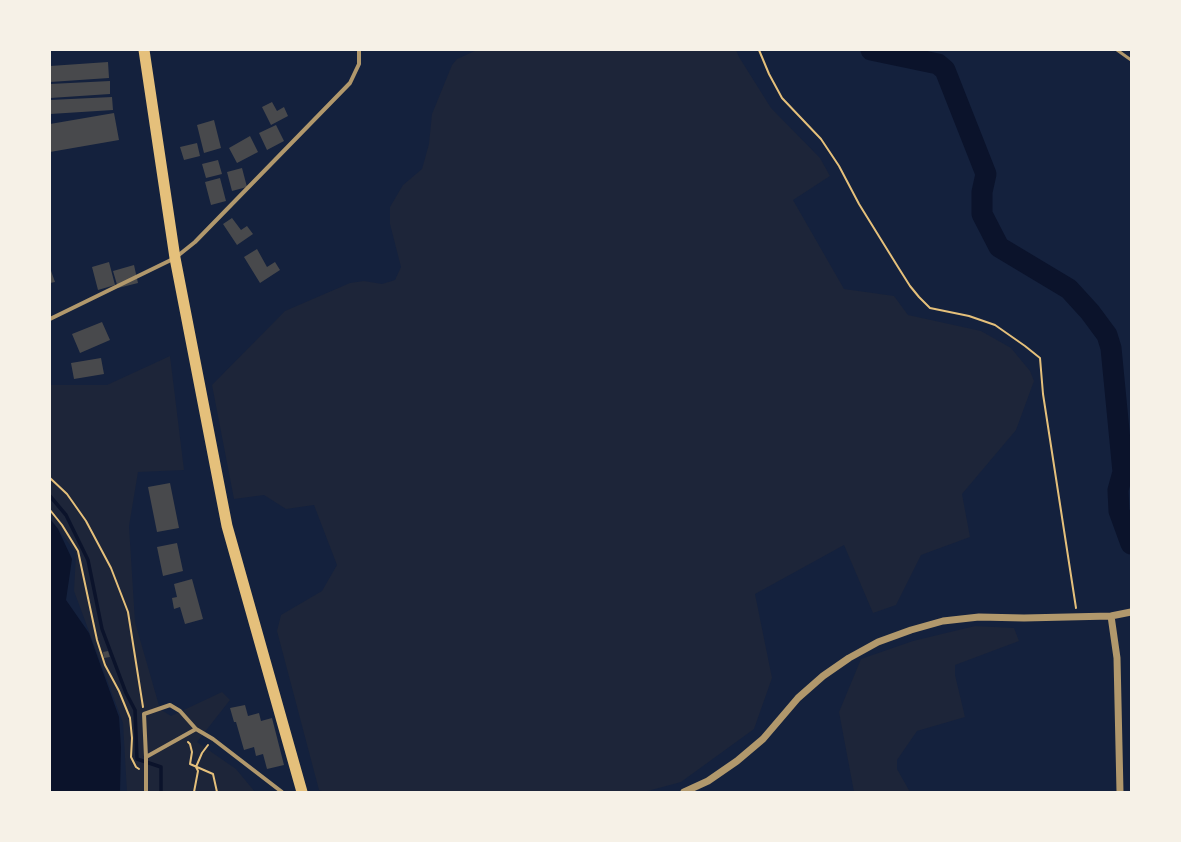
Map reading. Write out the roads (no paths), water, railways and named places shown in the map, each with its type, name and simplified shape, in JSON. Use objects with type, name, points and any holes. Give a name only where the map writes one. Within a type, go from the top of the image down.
[{"type":"highway","points":[[144,50],[175,258],[227,526],[302,792]]},
{"type":"street","points":[[50,319],[175,258],[196,242],[350,83],[359,64],[359,50]]},
{"type":"street","points":[[684,792],[708,781],[737,761],[763,739],[798,698],[823,676],[849,658],[878,642],[911,630],[944,621],[979,618],[1111,616],[1131,612]]},
{"type":"street","points":[[1111,616],[1117,658],[1120,792]]},
{"type":"street","points":[[146,792],[144,714],[170,705],[180,711],[196,729],[212,739],[282,792]]},
{"type":"street","points":[[146,757],[196,729]]},
{"type":"lane","points":[[1117,50],[1131,60]]},
{"type":"waterway","points":[[871,50],[938,64],[945,70],[986,174],[982,192],[982,214],[999,247],[1069,289],[1090,312],[1107,335],[1111,348],[1123,472],[1118,490],[1119,511],[1131,544]]},
{"type":"waterway","points":[[50,496],[66,515],[88,560],[102,629],[126,693],[135,710],[137,759],[161,767],[161,792]]}]
